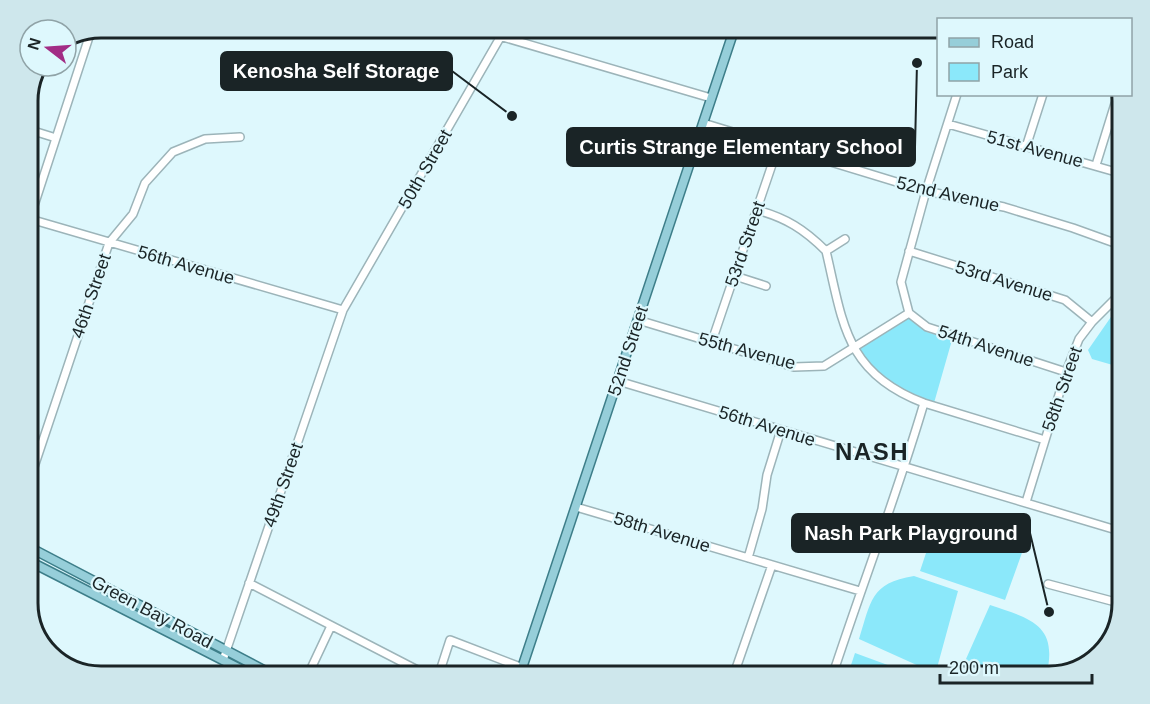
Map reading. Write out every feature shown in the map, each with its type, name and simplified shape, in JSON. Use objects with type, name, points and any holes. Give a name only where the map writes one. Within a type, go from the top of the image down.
[{"type":"main road","name":"52nd Street","points":[[523,666],[731,38]]},
{"type":"main road","name":"Green Bay Road","points":[[38,552],[256,666]]},
{"type":"main road","name":"Green Bay Road","points":[[38,566],[235,666]]},
{"type":"street","name":"50th Street","points":[[344,310],[500,38]]},
{"type":"street","points":[[508,38],[711,98]]},
{"type":"street","points":[[38,194],[88,39]]},
{"type":"street","points":[[909,313],[901,282],[926,191],[956,96]]},
{"type":"street","points":[[1026,147],[1042,96]]},
{"type":"street","points":[[1096,165],[1112,113]]},
{"type":"street","name":"52nd Avenue","points":[[703,123],[926,191],[1004,207],[1112,242]]},
{"type":"street","name":"51st Avenue","points":[[948,124],[1112,170]]},
{"type":"street","points":[[38,132],[56,138]]},
{"type":"street","name":"46th Street","points":[[38,455],[109,243],[133,214],[146,183],[173,152],[205,139],[240,137]]},
{"type":"street","name":"53rd Street","points":[[712,341],[778,147]]},
{"type":"street","points":[[757,210],[778,216],[802,229],[826,251],[839,312],[854,349],[881,378],[906,395],[924,403],[1045,440]]},
{"type":"street","name":"56th Avenue","points":[[38,221],[344,310]]},
{"type":"street","points":[[826,251],[845,239]]},
{"type":"street","name":"53rd Avenue","points":[[909,251],[1065,300],[1092,322]]},
{"type":"street","points":[[735,276],[766,286]]},
{"type":"street","name":"58th Street","points":[[1026,502],[1066,372],[1079,339],[1112,302]]},
{"type":"street","name":"49th Street","points":[[223,660],[344,310]]},
{"type":"street","name":"55th Avenue","points":[[638,320],[794,367],[824,366],[909,313]]},
{"type":"street","name":"54th Avenue","points":[[909,313],[927,327],[1066,372]]},
{"type":"street","name":"56th Avenue","points":[[618,381],[1112,529]]},
{"type":"street","points":[[836,666],[905,467],[924,403]]},
{"type":"street","points":[[748,558],[762,509],[767,475],[781,430]]},
{"type":"street","name":"58th Avenue","points":[[576,507],[860,591]]},
{"type":"street","points":[[737,666],[772,565]]},
{"type":"street","points":[[249,583],[409,666]]},
{"type":"street","points":[[1048,584],[1112,601]]},
{"type":"street","points":[[313,666],[331,626]]},
{"type":"street","points":[[442,666],[450,640],[504,666]]},
{"type":"green space","points":[[1112,315],[1112,365],[1092,359],[1088,350]]},
{"type":"green space","points":[[910,317],[927,332],[952,340],[934,403],[892,384],[875,370],[860,352],[861,348]]},
{"type":"green space","points":[[937,520],[1023,550],[1005,600],[920,571]]},
{"type":"green space","points":[[914,576],[958,591],[938,666],[919,666],[859,639],[874,596],[880,589],[899,579]]},
{"type":"green space","points":[[990,605],[1030,620],[1045,635],[1049,646],[1048,666],[963,666]]},
{"type":"green space","points":[[855,653],[890,666],[851,666]]},
{"type":"place","name":"Curtis Strange Elementary School","points":[[917,63]]},
{"type":"place","name":"Kenosha Self Storage","points":[[512,116]]},
{"type":"place","name":"Nash Park Playground","points":[[1049,612]]},
{"type":"district","name":"NASH","points":[[872,452]]}]
